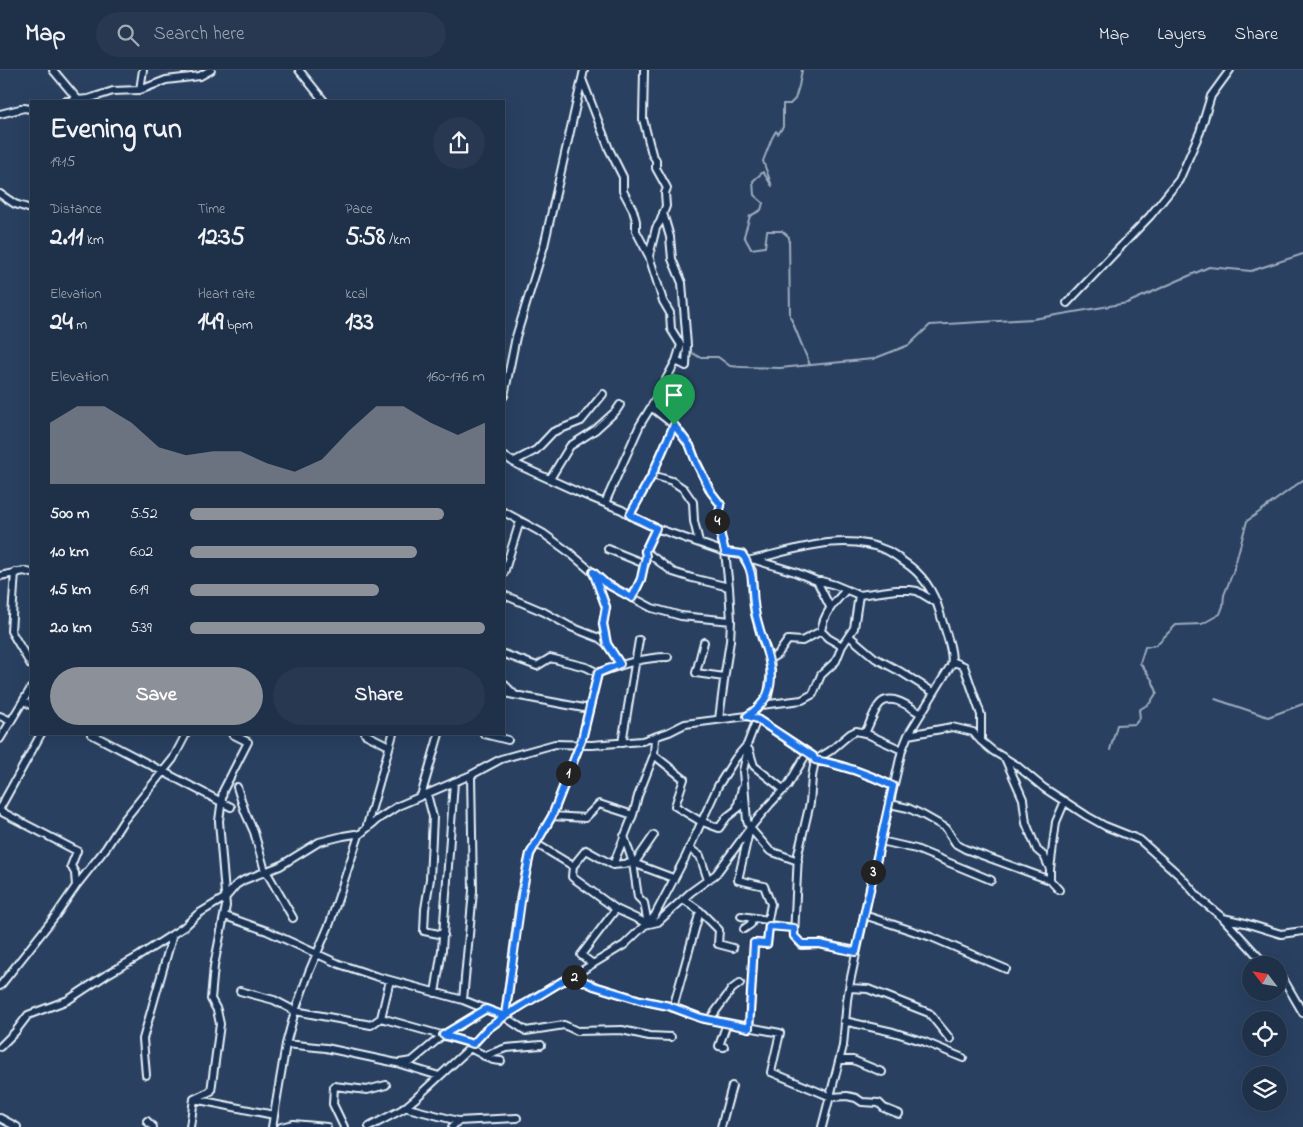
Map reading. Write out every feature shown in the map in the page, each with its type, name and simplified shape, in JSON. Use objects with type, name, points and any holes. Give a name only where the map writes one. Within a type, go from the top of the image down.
[{"type":"street","points":[[53,70],[78,100],[88,99],[113,91],[140,90],[166,80],[200,76],[211,70]]},
{"type":"street","points":[[140,90],[143,70]]},
{"type":"street","points":[[299,70],[323,100]]},
{"type":"street","points":[[505,391],[516,337],[544,246],[584,70]]},
{"type":"street","points":[[644,70],[643,119],[652,154],[656,160],[656,168],[667,188],[665,192],[666,206],[656,228],[649,256]]},
{"type":"street","points":[[1067,303],[1150,216],[1179,180],[1200,132],[1212,96],[1230,70]]},
{"type":"street","points":[[582,79],[609,149],[623,177],[623,190],[633,210],[636,220],[636,231],[649,256],[670,314],[671,329],[681,345],[676,361],[640,425],[604,503]]},
{"type":"street","points":[[0,114],[24,108],[30,109]]},
{"type":"street","points":[[0,194],[15,204],[30,209]]},
{"type":"street","points":[[663,213],[670,237],[672,259],[682,282],[684,297],[683,313],[687,345],[686,366],[676,361]]},
{"type":"street","points":[[513,462],[536,450],[553,432],[581,421],[603,394]]},
{"type":"street","points":[[550,479],[570,446],[595,430],[620,405]]},
{"type":"street","points":[[651,407],[674,425],[690,446],[711,492],[721,505],[717,521],[725,552],[731,621],[720,719]]},
{"type":"street","points":[[630,515],[652,475],[674,425]]},
{"type":"street","points":[[505,457],[656,528],[725,552],[742,554],[750,560],[795,572],[817,582],[821,581],[859,595],[910,590],[917,591],[937,603]]},
{"type":"street","points":[[652,475],[672,481],[689,495],[693,502],[694,521],[699,542]]},
{"type":"street","points":[[505,513],[544,534],[605,583],[652,608],[681,616],[731,621]]},
{"type":"street","points":[[505,570],[520,521]]},
{"type":"street","points":[[632,598],[641,579],[645,564],[645,551],[656,528]]},
{"type":"street","points":[[750,560],[804,546],[830,542],[866,545],[888,551],[908,564],[926,581],[937,603],[952,652],[952,661],[946,674],[933,692],[902,750],[856,952],[844,1021],[843,1046],[822,1127]]},
{"type":"street","points":[[608,549],[645,564]]},
{"type":"street","points":[[645,551],[673,572],[729,587]]},
{"type":"street","points":[[747,716],[756,710],[768,696],[771,671],[770,659],[758,627],[753,600],[750,560]]},
{"type":"street","points":[[0,576],[24,571],[30,573]]},
{"type":"street","points":[[15,572],[11,631],[30,663]]},
{"type":"street","points":[[593,572],[606,607],[603,624],[607,644]]},
{"type":"street","points":[[817,582],[830,606]]},
{"type":"street","points":[[821,631],[823,620],[830,606],[846,590]]},
{"type":"street","points":[[505,595],[544,612],[571,627],[599,638],[607,644],[620,664]]},
{"type":"street","points":[[761,705],[802,700],[810,697],[821,675],[836,661],[842,646],[855,626],[859,595]]},
{"type":"street","points":[[770,659],[778,654],[788,640],[802,641],[821,631]]},
{"type":"street","points":[[821,631],[828,638],[842,646]]},
{"type":"street","points":[[850,636],[875,658],[933,692]]},
{"type":"street","points":[[622,743],[639,640]]},
{"type":"street","points":[[704,642],[696,673],[724,677]]},
{"type":"street","points":[[505,654],[537,666],[550,658],[586,667],[598,673],[620,664],[645,658],[668,658]]},
{"type":"street","points":[[952,661],[964,666],[971,682],[981,715],[981,741]]},
{"type":"street","points":[[505,1016],[522,894],[530,854],[552,816],[582,739],[598,673]]},
{"type":"street","points":[[505,685],[516,696]]},
{"type":"street","points":[[0,739],[30,690]]},
{"type":"street","points":[[505,693],[589,709]]},
{"type":"street","points":[[865,733],[878,705],[886,700],[898,700],[921,714]]},
{"type":"street","points":[[24,701],[30,704]]},
{"type":"street","points":[[0,716],[11,721]]},
{"type":"street","points":[[272,1127],[286,1044],[295,1011],[330,923],[359,835],[384,814],[471,775],[501,759],[542,746],[555,744],[622,743],[655,737],[685,724],[747,716],[757,719],[813,756],[815,760],[810,803],[801,838],[798,861],[794,936],[802,944],[820,944],[856,952]]},
{"type":"street","points":[[757,719],[747,745],[743,772],[744,803],[747,821],[750,828],[770,851],[798,861]]},
{"type":"street","points":[[908,736],[952,727],[973,732],[993,751],[1005,757],[1044,788],[1096,822],[1140,840],[1173,869],[1201,900],[1222,918],[1258,956]]},
{"type":"street","points":[[815,760],[856,731],[865,733],[902,750]]},
{"type":"street","points":[[41,735],[0,809],[77,851],[71,866],[75,873],[76,886]]},
{"type":"street","points":[[93,735],[230,807]]},
{"type":"street","points":[[0,986],[56,915],[106,848],[124,820],[163,773],[185,735]]},
{"type":"street","points":[[194,1099],[211,1091],[220,1024],[217,1010],[211,999],[220,934],[225,916],[226,897],[219,821],[223,791],[248,742],[234,735]]},
{"type":"street","points":[[366,830],[393,735]]},
{"type":"street","points":[[439,735],[424,795],[432,817],[430,879],[424,931],[444,935]]},
{"type":"street","points":[[488,735],[508,740]]},
{"type":"street","points":[[380,737],[389,746]]},
{"type":"street","points":[[613,865],[654,755],[655,737]]},
{"type":"street","points":[[747,745],[754,766],[784,790]]},
{"type":"street","points":[[363,1127],[371,1126],[404,1107],[472,1046],[486,1030],[505,1016],[624,945],[648,924],[655,915],[674,878],[718,786],[734,759],[747,745]]},
{"type":"street","points":[[674,878],[634,863],[613,865],[586,850],[573,866],[572,877],[616,909],[648,924],[658,922],[683,899],[716,874],[750,828],[784,790],[807,752]]},
{"type":"street","points":[[654,755],[684,779],[675,806],[700,821],[719,828],[727,817],[744,803]]},
{"type":"street","points":[[1005,757],[1023,799],[1026,823],[1037,850],[1044,856],[1050,869]]},
{"type":"street","points":[[815,760],[836,764],[893,786]]},
{"type":"street","points":[[462,1000],[473,891],[471,775]]},
{"type":"street","points":[[435,993],[444,935],[454,782]]},
{"type":"street","points":[[737,808],[744,785]]},
{"type":"street","points":[[237,787],[266,871],[293,918]]},
{"type":"street","points":[[1050,880],[1056,822],[1065,801]]},
{"type":"street","points":[[552,816],[585,818],[599,804],[633,815]]},
{"type":"street","points":[[890,804],[923,814],[946,828],[956,844],[1050,880],[1058,890]]},
{"type":"street","points":[[749,1028],[754,943],[767,944],[771,904],[764,886],[738,880],[750,828]]},
{"type":"street","points":[[634,863],[654,834]]},
{"type":"street","points":[[0,1047],[28,1015],[68,1000],[173,934],[198,914],[226,897],[236,885],[244,880],[280,866],[319,842],[343,836],[359,835]]},
{"type":"street","points":[[624,836],[634,863],[638,897],[644,903],[648,924]]},
{"type":"street","points":[[881,842],[916,849],[990,880]]},
{"type":"street","points":[[535,843],[573,866]]},
{"type":"street","points":[[689,848],[700,856],[708,880]]},
{"type":"street","points":[[683,899],[700,911],[720,930],[718,944],[733,948]]},
{"type":"street","points":[[593,964],[582,955],[616,909]]},
{"type":"street","points":[[674,1008],[700,911]]},
{"type":"street","points":[[225,916],[267,931],[339,964],[462,1000],[505,1016],[526,1031],[564,1025],[577,1030],[622,1030],[649,1036],[671,1037]]},
{"type":"street","points":[[741,916],[794,928]]},
{"type":"street","points":[[864,916],[931,937],[1006,969]]},
{"type":"street","points":[[744,929],[751,924],[752,918]]},
{"type":"street","points":[[1222,918],[1281,934],[1303,931]]},
{"type":"street","points":[[146,1075],[143,1039],[173,934]]},
{"type":"street","points":[[573,976],[594,986],[710,1020],[780,1033],[771,1072],[831,1097],[847,1096],[862,1102],[879,1103],[884,1108],[899,1114]]},
{"type":"street","points":[[240,992],[274,1000],[295,1011],[371,1025],[381,1018],[390,980]]},
{"type":"street","points":[[710,1020],[732,989],[740,983]]},
{"type":"street","points":[[1288,987],[1303,1013]]},
{"type":"street","points":[[849,988],[868,989],[929,1013],[950,1038]]},
{"type":"street","points":[[397,1063],[412,1061],[443,1035],[486,1009]]},
{"type":"street","points":[[381,1018],[443,1035],[472,1046],[484,1056],[501,1061]]},
{"type":"street","points":[[844,1021],[893,1032],[925,1042],[963,1058]]},
{"type":"street","points":[[724,1047],[719,1046],[727,1024]]},
{"type":"street","points":[[286,1044],[326,1048],[397,1063],[439,1076]]},
{"type":"street","points":[[484,1056],[506,1048],[541,1045]]},
{"type":"street","points":[[840,1060],[853,1060],[882,1072]]},
{"type":"street","points":[[344,1127],[333,1104],[334,1086],[367,1090],[386,1085]]},
{"type":"street","points":[[721,1127],[732,1086]]},
{"type":"street","points":[[194,1099],[274,1115]]},
{"type":"street","points":[[190,1127],[194,1099]]},
{"type":"street","points":[[404,1107],[458,1121],[517,1118]]},
{"type":"street","points":[[0,1118],[17,1127]]},
{"type":"street","points":[[147,1120],[153,1127]]},
{"type":"street","points":[[452,1127],[458,1121]]},
{"type":"street","points":[[281,1127],[292,1124],[327,1127]]},
{"type":"waterway","points":[[802,70],[795,99],[790,104],[783,104],[783,127],[778,134],[776,131],[763,161],[772,186],[763,172],[753,181],[754,195],[763,203],[761,210],[750,216],[744,236],[751,249],[765,247],[767,231],[782,231],[789,237],[790,316],[810,365]]},
{"type":"waterway","points":[[689,351],[699,357],[718,357],[730,366],[742,367],[780,368],[873,359],[909,345],[930,325],[1033,319],[1127,303],[1209,267],[1251,271],[1303,254]]},
{"type":"waterway","points":[[1110,750],[1117,725],[1135,724],[1140,718],[1139,710],[1150,703],[1157,692],[1152,680],[1140,663],[1145,647],[1156,645],[1176,625],[1202,624],[1220,614],[1247,521],[1303,480]]},
{"type":"waterway","points":[[1215,699],[1268,717],[1303,704]]},
{"type":"route","points":[[674,425],[652,475],[630,515],[656,528],[645,551],[644,570],[632,598],[605,583],[593,572],[606,607],[603,624],[607,644],[620,664],[598,673],[582,739],[552,816],[530,854],[522,894],[505,1016],[486,1030],[473,1044],[443,1035],[486,1009],[505,1016],[573,976],[594,986],[640,1000],[669,1006],[701,1018],[749,1028],[754,943],[767,944],[769,926],[794,928],[794,936],[802,944],[820,944],[856,952],[893,786],[868,774],[815,760],[813,756],[786,740],[757,719],[747,716],[756,710],[768,696],[771,679],[770,659],[758,627],[753,600],[752,571],[742,554],[725,552],[717,521],[721,505],[711,492],[690,446],[674,425]]}]
